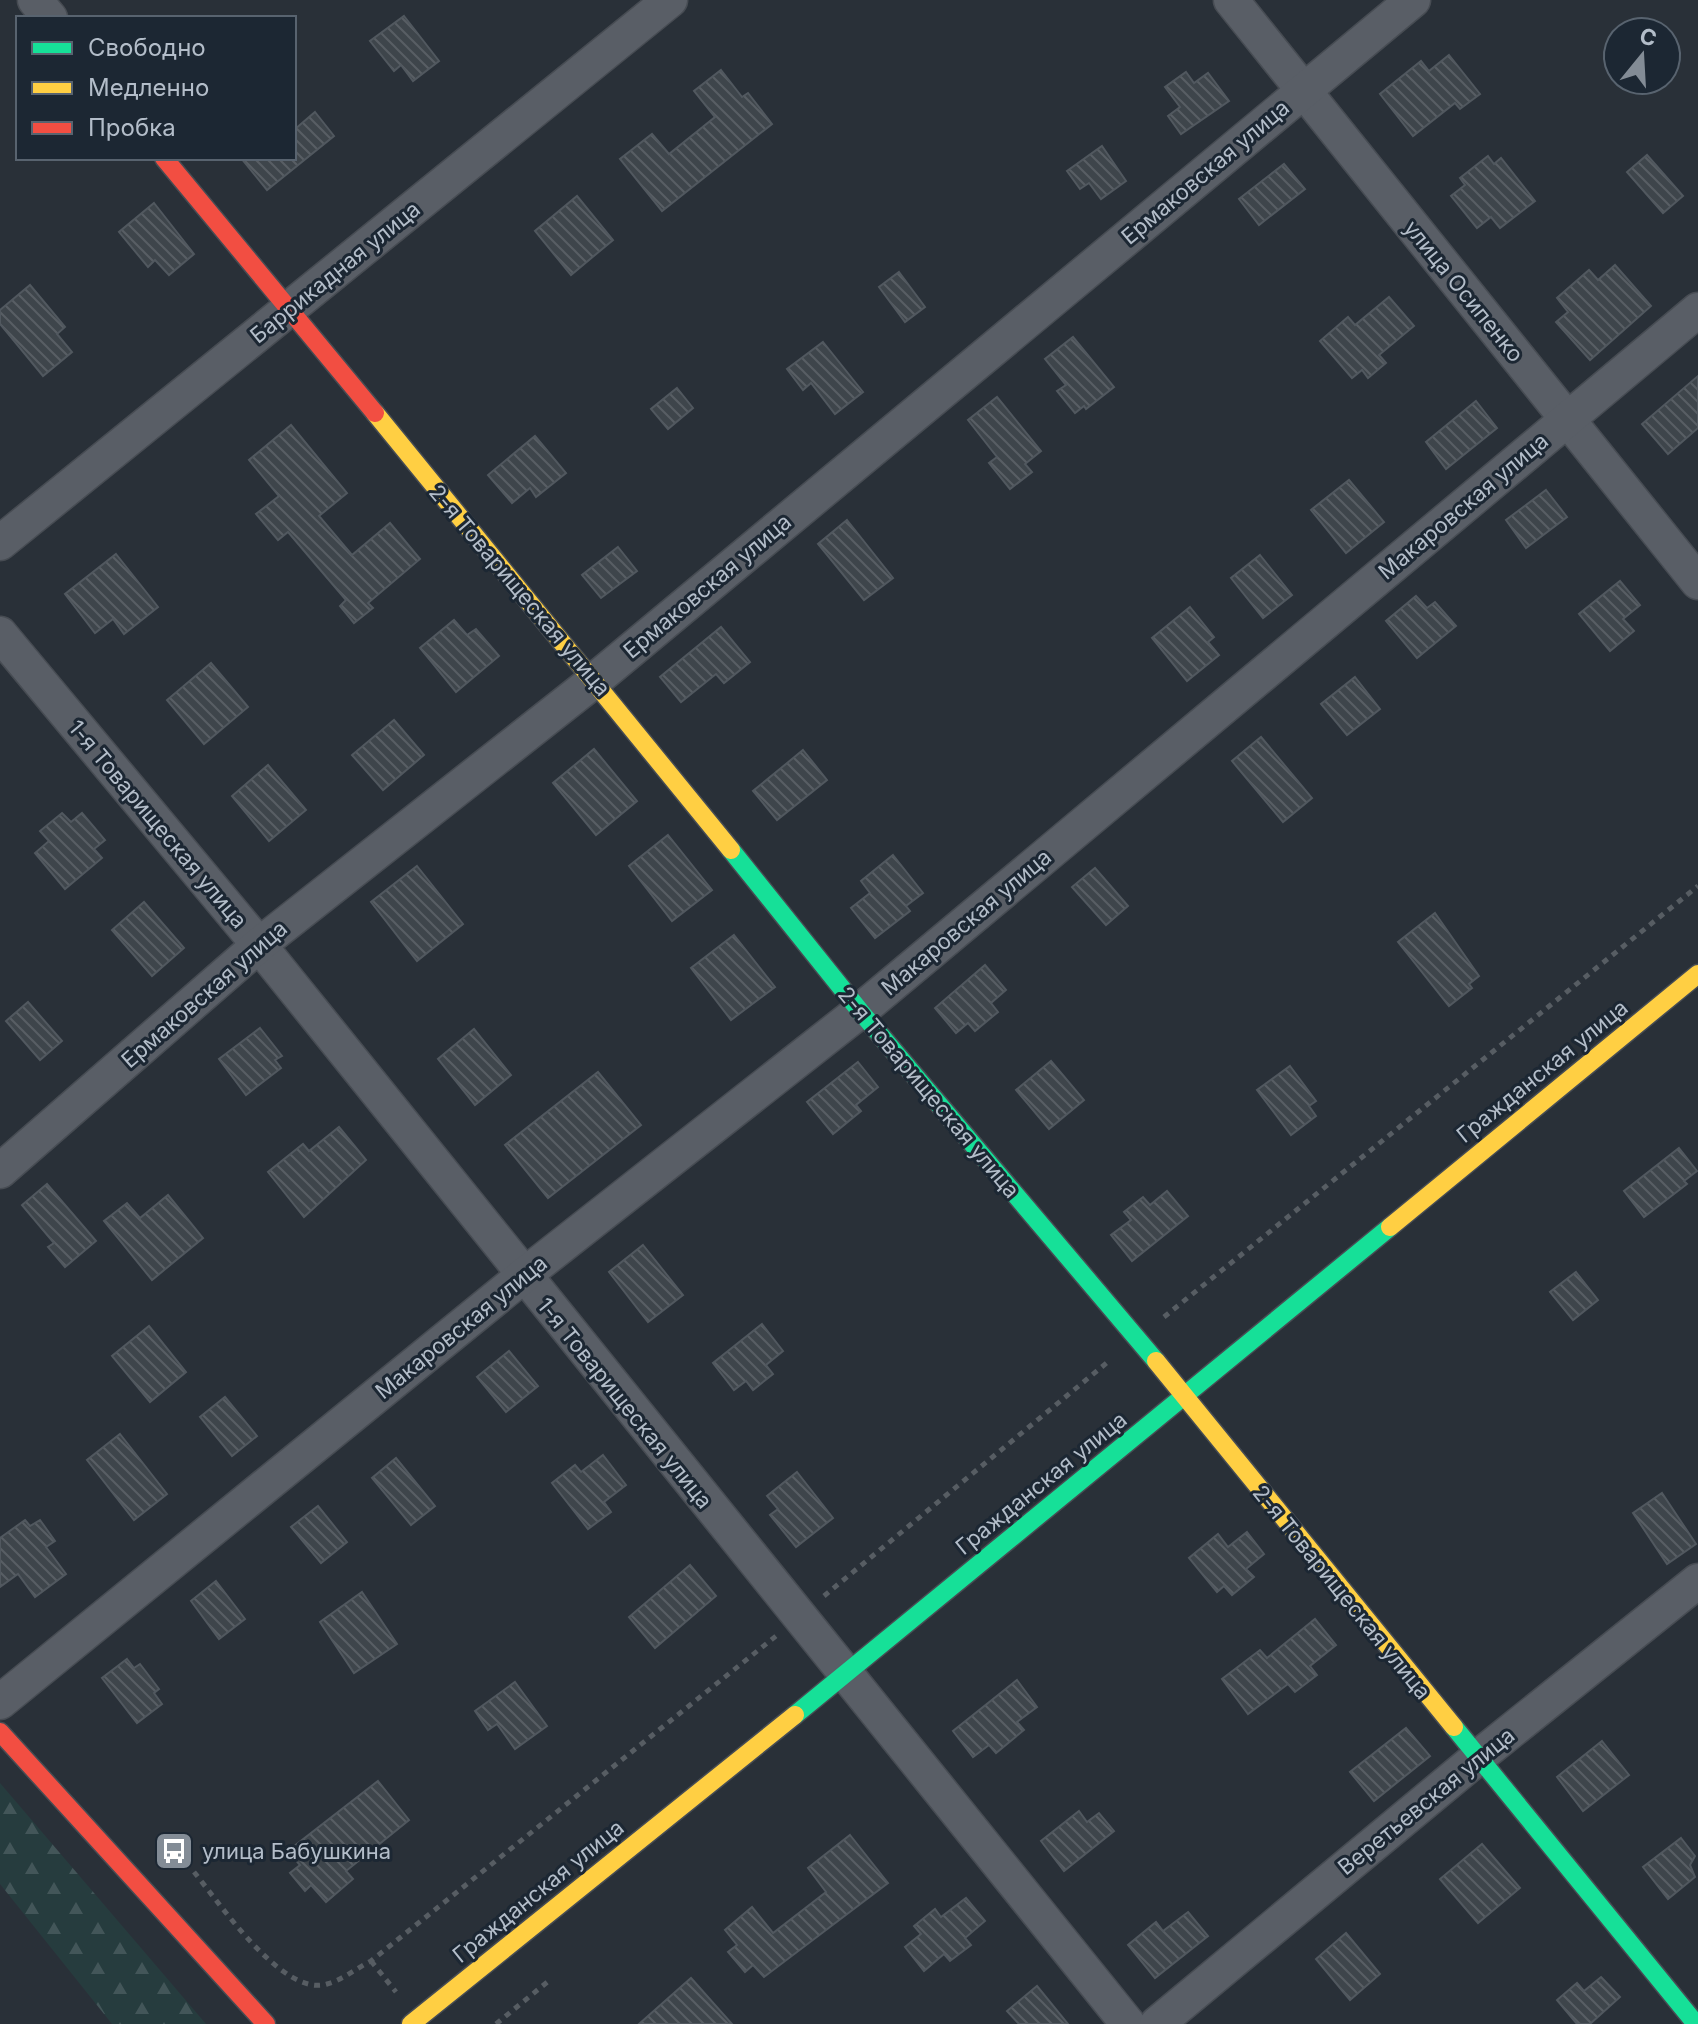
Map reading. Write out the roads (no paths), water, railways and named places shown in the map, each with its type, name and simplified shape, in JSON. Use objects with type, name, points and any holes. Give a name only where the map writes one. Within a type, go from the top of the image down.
[{"type":"street","points":[[35,0],[48,16]]},
{"type":"street","name":"Баррикадная улица","points":[[0,543],[670,0]]},
{"type":"street","name":"улица Осипенко","points":[[1231,0],[1698,582]]},
{"type":"street","name":"Ермаковская улица","points":[[0,1171],[259,945],[595,680],[1413,0]]},
{"type":"street","name":"2-я Товарищеская улица","points":[[166,160],[595,680],[860,1011],[1137,1338],[1476,1759],[1696,2024]]},
{"type":"street","name":"Макаровская улица","points":[[0,1702],[523,1276],[860,1011],[1698,310]]},
{"type":"street","name":"1-я Товарищеская улица","points":[[0,634],[259,945],[1128,2024]]},
{"type":"street","name":"Гражданская улица","points":[[411,2024],[846,1674],[1698,974]]},
{"type":"street","name":"Веретьевская улица","points":[[1157,2024],[1476,1759],[1698,1581]]},
{"type":"street","points":[[0,1732],[266,2024]]},
{"type":"place","name":"улица Бабушкина","points":[[174,1851]]}]
